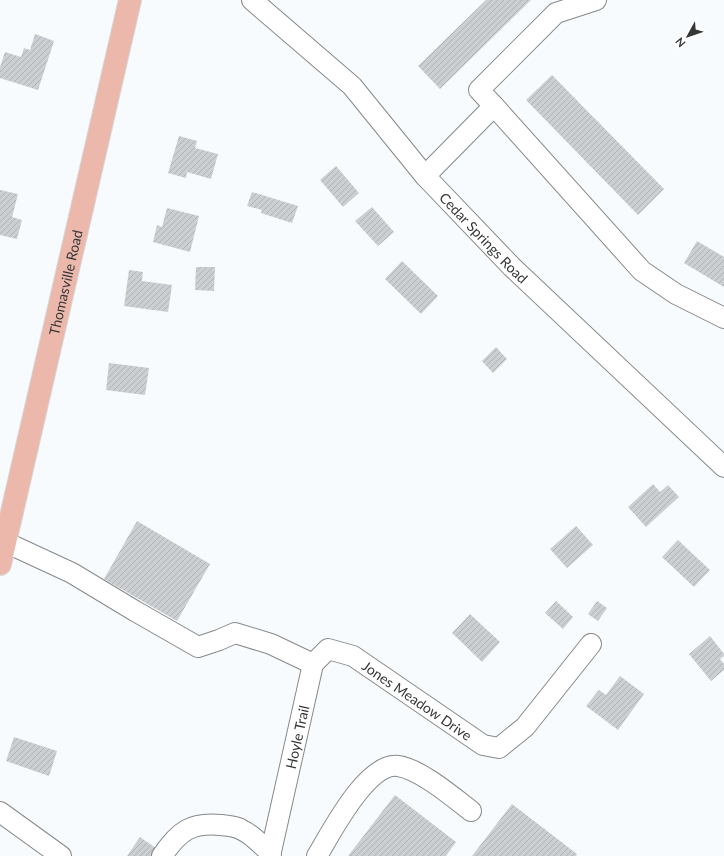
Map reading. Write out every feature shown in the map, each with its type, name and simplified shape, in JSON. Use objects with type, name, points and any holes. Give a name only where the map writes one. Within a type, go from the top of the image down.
[{"type":"main road","name":"Thomasville Road","points":[[0,564],[130,0]]},
{"type":"street","name":"Cedar Springs Road","points":[[252,0],[352,86],[425,176],[512,267],[724,467]]},
{"type":"street","points":[[596,0],[556,13],[479,90],[642,270],[676,294],[724,318]]},
{"type":"street","points":[[425,176],[494,106]]},
{"type":"street","points":[[5,542],[72,574],[198,647],[235,633],[271,644],[313,664]]},
{"type":"street","name":"Jones Meadow Drive","points":[[313,664],[328,649],[352,656],[483,745],[499,748],[525,727],[591,644]]},
{"type":"street","name":"Hoyle Trail","points":[[271,855],[313,664]]},
{"type":"street","points":[[317,856],[365,782],[381,770],[396,766],[411,770],[441,789],[471,811]]},
{"type":"street","points":[[0,812],[61,856]]},
{"type":"street","points":[[162,856],[169,845],[185,830],[208,824],[241,829],[271,855]]},
{"type":"building","points":[[486,0],[531,0],[440,89],[418,66]]},
{"type":"building","points":[[35,34],[54,41],[38,90],[0,78],[0,67],[5,52],[21,57],[24,48],[30,50]]},
{"type":"building","points":[[552,75],[664,189],[638,215],[526,100]]},
{"type":"building","points":[[179,136],[197,141],[195,148],[218,154],[211,179],[187,172],[186,178],[168,173]]},
{"type":"building","points":[[336,166],[359,193],[343,207],[320,180]]},
{"type":"building","points":[[0,190],[18,194],[12,217],[22,220],[17,239],[0,235]]},
{"type":"building","points":[[252,192],[298,206],[292,223],[261,213],[262,210],[247,206]]},
{"type":"building","points":[[372,207],[394,232],[378,246],[355,221]]},
{"type":"building","points":[[167,208],[199,216],[190,252],[153,242],[157,225],[162,227]]},
{"type":"building","points":[[697,241],[724,257],[724,287],[684,263]]},
{"type":"building","points":[[402,261],[438,296],[421,314],[385,279]]},
{"type":"building","points":[[196,267],[215,267],[214,291],[195,290]]},
{"type":"building","points":[[129,270],[143,272],[142,281],[172,285],[168,312],[124,306]]},
{"type":"building","points":[[496,347],[507,359],[493,373],[482,361]]},
{"type":"building","points":[[109,363],[149,368],[145,395],[106,390]]},
{"type":"building","points":[[653,484],[660,492],[668,485],[679,497],[646,527],[628,507]]},
{"type":"building","points":[[137,521],[210,564],[177,621],[104,579]]},
{"type":"building","points":[[576,526],[593,545],[567,568],[550,549]]},
{"type":"building","points":[[678,540],[710,570],[694,587],[662,557]]},
{"type":"building","points":[[556,601],[573,617],[563,629],[545,613]]},
{"type":"building","points":[[597,601],[607,608],[598,621],[588,614]]},
{"type":"building","points":[[470,614],[500,642],[482,662],[452,633]]},
{"type":"building","points":[[710,636],[724,654],[724,656],[720,659],[724,664],[724,670],[711,681],[689,654]]},
{"type":"building","points":[[620,676],[644,694],[618,730],[586,706],[599,690],[606,695]]},
{"type":"building","points":[[14,737],[57,751],[49,776],[6,761]]},
{"type":"building","points":[[395,795],[456,842],[446,856],[348,856]]},
{"type":"building","points":[[512,804],[577,854],[576,856],[472,856]]},
{"type":"building","points":[[140,837],[160,851],[156,856],[127,856]]}]
